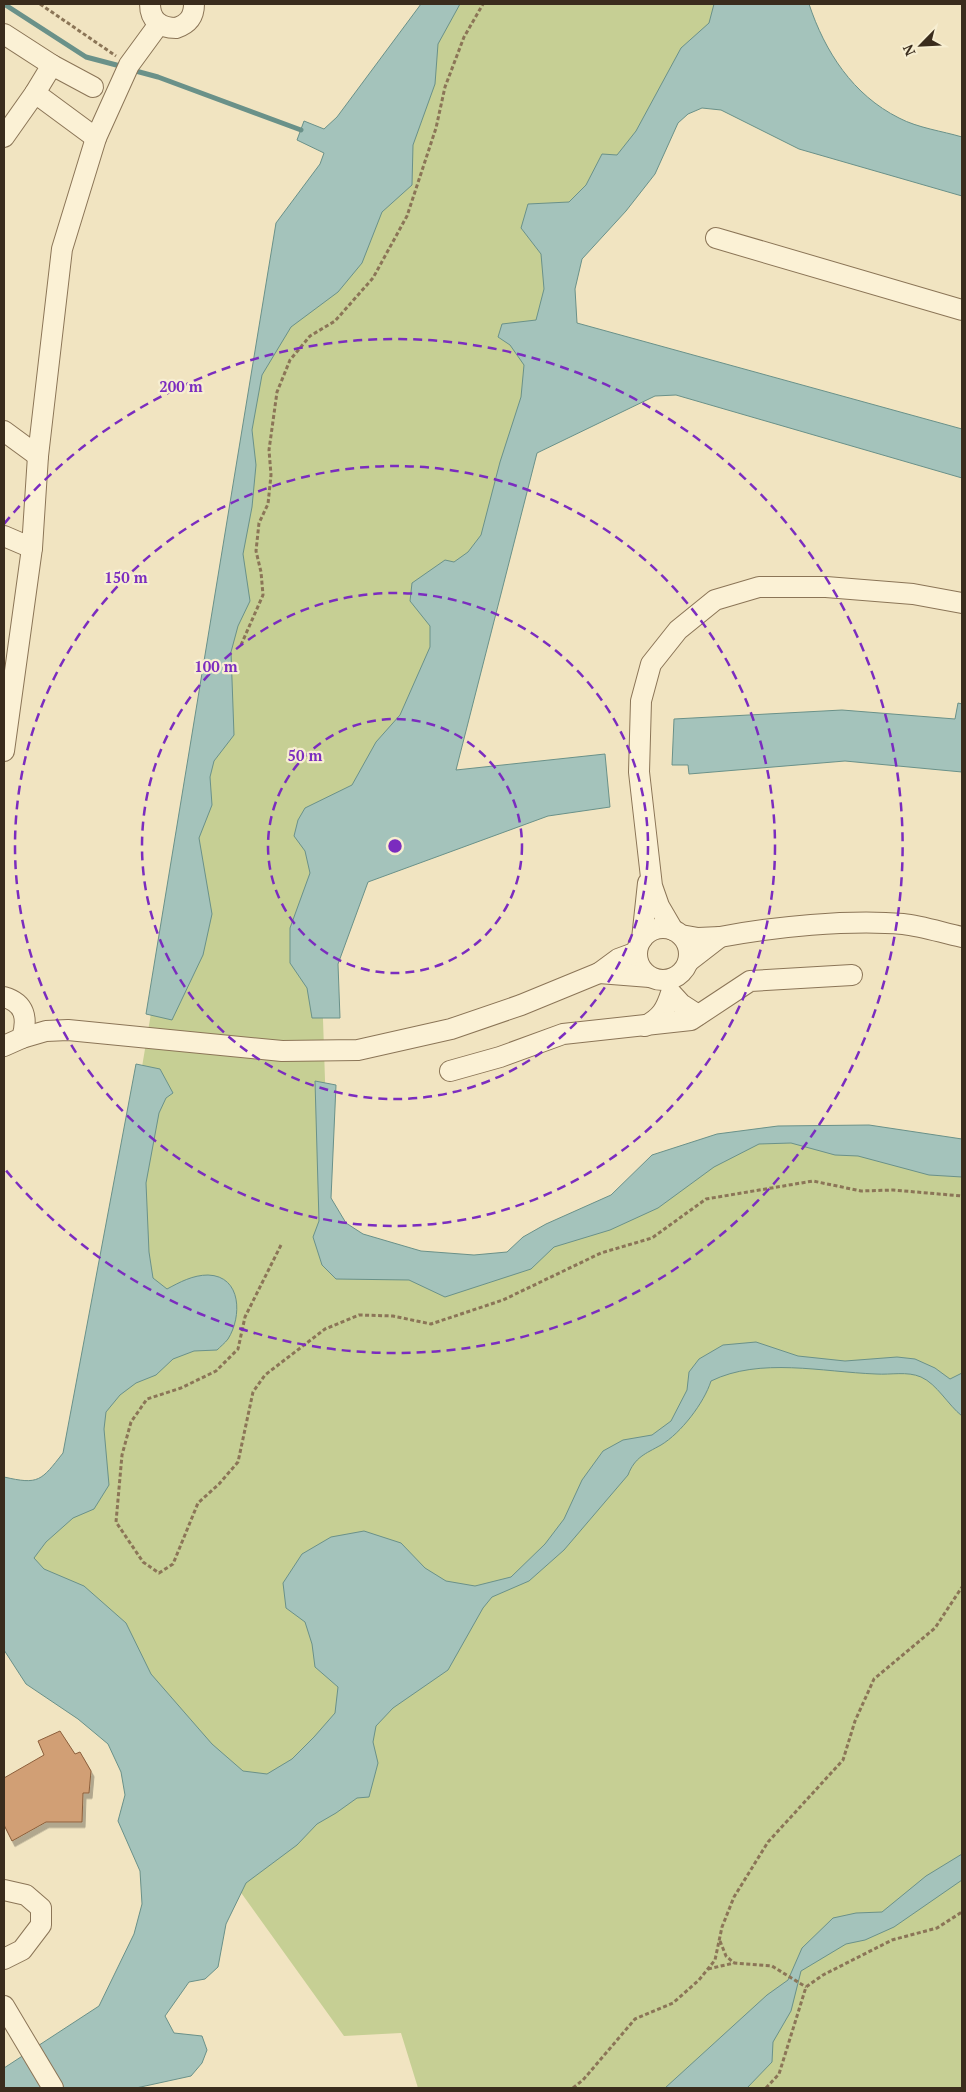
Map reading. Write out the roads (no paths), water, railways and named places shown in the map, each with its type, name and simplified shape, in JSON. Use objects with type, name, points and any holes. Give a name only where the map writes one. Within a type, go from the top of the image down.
[{"type":"street","points":[[150,4],[151,13],[159,24],[168,28],[183,26],[194,13],[194,4]]},
{"type":"street","points":[[4,751],[32,548],[38,456],[62,249],[96,138],[128,65],[159,24]]},
{"type":"street","points":[[4,34],[52,65],[93,87]]},
{"type":"street","points":[[4,137],[52,65]]},
{"type":"street","points":[[35,93],[96,138]]},
{"type":"street","points":[[716,238],[962,310]]},
{"type":"street","points":[[4,432],[38,456]]},
{"type":"street","points":[[4,536],[32,548]]},
{"type":"street","points":[[689,961],[688,945],[659,906],[652,886],[648,864],[639,772],[641,702],[651,664],[678,630],[715,600],[759,587],[826,587],[913,594],[962,603]]},
{"type":"street","points":[[648,864],[640,946],[640,965],[650,977]]},
{"type":"street","points":[[11,1045],[46,1031],[68,1030],[282,1050],[358,1050],[451,1029],[522,1005],[600,973],[618,959],[640,946],[652,930],[664,928],[698,938],[720,938],[755,930],[846,924],[903,924],[962,937]]},
{"type":"street","points":[[645,1026],[656,1021],[665,1010],[672,986],[689,961],[720,938]]},
{"type":"street","points":[[600,973],[621,973],[650,977],[662,981],[672,986],[681,1004],[698,1015]]},
{"type":"street","points":[[450,1071],[500,1057],[563,1034],[691,1020],[750,981],[852,975]]},
{"type":"street","points":[[4,982],[26,1022],[11,1045]]},
{"type":"street","points":[[15,1003],[68,1030]]},
{"type":"street","points":[[4,1890],[26,1895],[41,1908],[41,1924],[22,1950],[4,1959]]},
{"type":"street","points":[[4,2006],[53,2088]]},
{"type":"water","points":[[421,4],[460,4],[438,44],[435,84],[413,145],[412,185],[382,212],[362,263],[338,292],[291,327],[262,375],[252,430],[256,465],[252,507],[243,554],[250,601],[238,626],[231,652],[234,735],[214,761],[210,777],[212,805],[199,838],[212,914],[203,955],[172,1020],[146,1014],[276,223],[320,164],[324,153],[297,140],[304,121],[324,129],[337,117]]},
{"type":"water","points":[[714,4],[809,4],[823,39],[832,55],[868,97],[906,121],[962,137],[962,196],[799,149],[721,110],[702,108],[688,114],[678,123],[655,174],[626,211],[582,259],[575,289],[577,323],[962,429],[962,478],[676,395],[655,396],[537,453],[456,770],[605,754],[610,807],[548,816],[368,882],[338,964],[340,1018],[312,1018],[307,988],[290,963],[290,928],[310,873],[305,851],[294,836],[298,820],[305,808],[352,785],[376,742],[400,715],[430,647],[430,626],[410,601],[412,583],[445,560],[454,562],[468,552],[481,535],[500,462],[521,397],[524,365],[510,345],[498,337],[502,324],[536,320],[544,289],[541,254],[521,228],[528,204],[569,202],[586,185],[602,154],[617,155],[636,131],[681,48],[709,23]]},
{"type":"water","points":[[958,703],[962,704],[962,772],[845,761],[689,774],[688,765],[672,765],[674,719],[842,710],[955,719]]},
{"type":"water","points":[[136,1064],[160,1069],[173,1093],[166,1098],[159,1113],[146,1183],[149,1252],[153,1278],[167,1289],[197,1276],[219,1277],[227,1282],[233,1290],[237,1309],[236,1320],[228,1339],[217,1350],[194,1351],[173,1359],[156,1375],[136,1383],[120,1395],[106,1412],[104,1429],[109,1485],[94,1509],[73,1518],[46,1542],[34,1558],[44,1569],[84,1586],[126,1623],[151,1674],[212,1744],[243,1771],[267,1774],[292,1759],[335,1713],[338,1687],[315,1667],[312,1644],[305,1622],[286,1608],[283,1583],[302,1554],[331,1537],[364,1531],[401,1543],[425,1568],[446,1581],[475,1586],[511,1577],[545,1544],[564,1519],[582,1480],[603,1451],[623,1440],[652,1435],[671,1421],[687,1390],[689,1372],[699,1359],[723,1345],[756,1342],[798,1356],[845,1361],[897,1357],[915,1359],[935,1368],[950,1379],[962,1373],[962,1416],[932,1384],[921,1377],[910,1374],[771,1368],[730,1374],[711,1381],[703,1399],[691,1417],[669,1440],[637,1460],[628,1475],[564,1550],[529,1581],[492,1597],[483,1608],[448,1670],[393,1708],[376,1726],[373,1742],[378,1763],[369,1797],[357,1798],[317,1824],[297,1845],[246,1883],[226,1924],[218,1967],[205,1979],[189,1982],[165,2016],[174,2033],[202,2036],[207,2050],[202,2063],[191,2076],[136,2088],[4,2088],[4,2068],[99,2006],[134,1934],[142,1904],[140,1871],[118,1821],[125,1795],[121,1772],[108,1744],[78,1719],[26,1684],[4,1650],[4,1477],[25,1481],[38,1478],[49,1470],[63,1453]]},
{"type":"water","points":[[315,1081],[336,1085],[331,1198],[346,1223],[363,1234],[421,1251],[474,1255],[507,1252],[523,1237],[546,1224],[611,1195],[652,1155],[717,1134],[778,1126],[869,1125],[962,1139],[962,1177],[929,1175],[858,1156],[835,1155],[791,1143],[759,1144],[714,1167],[658,1208],[610,1230],[554,1247],[531,1269],[445,1297],[409,1280],[336,1279],[322,1265],[313,1237],[319,1221]]},
{"type":"water","points":[[962,1854],[962,1880],[894,1927],[865,1940],[846,1944],[801,1971],[791,2011],[773,2042],[772,2062],[747,2088],[665,2088],[767,1995],[788,1980],[802,1948],[833,1918],[856,1913],[882,1912],[926,1876]]},
{"type":"waterway","points":[[4,4],[86,57],[124,67]]},
{"type":"waterway","points":[[132,70],[158,77],[301,130]]}]
